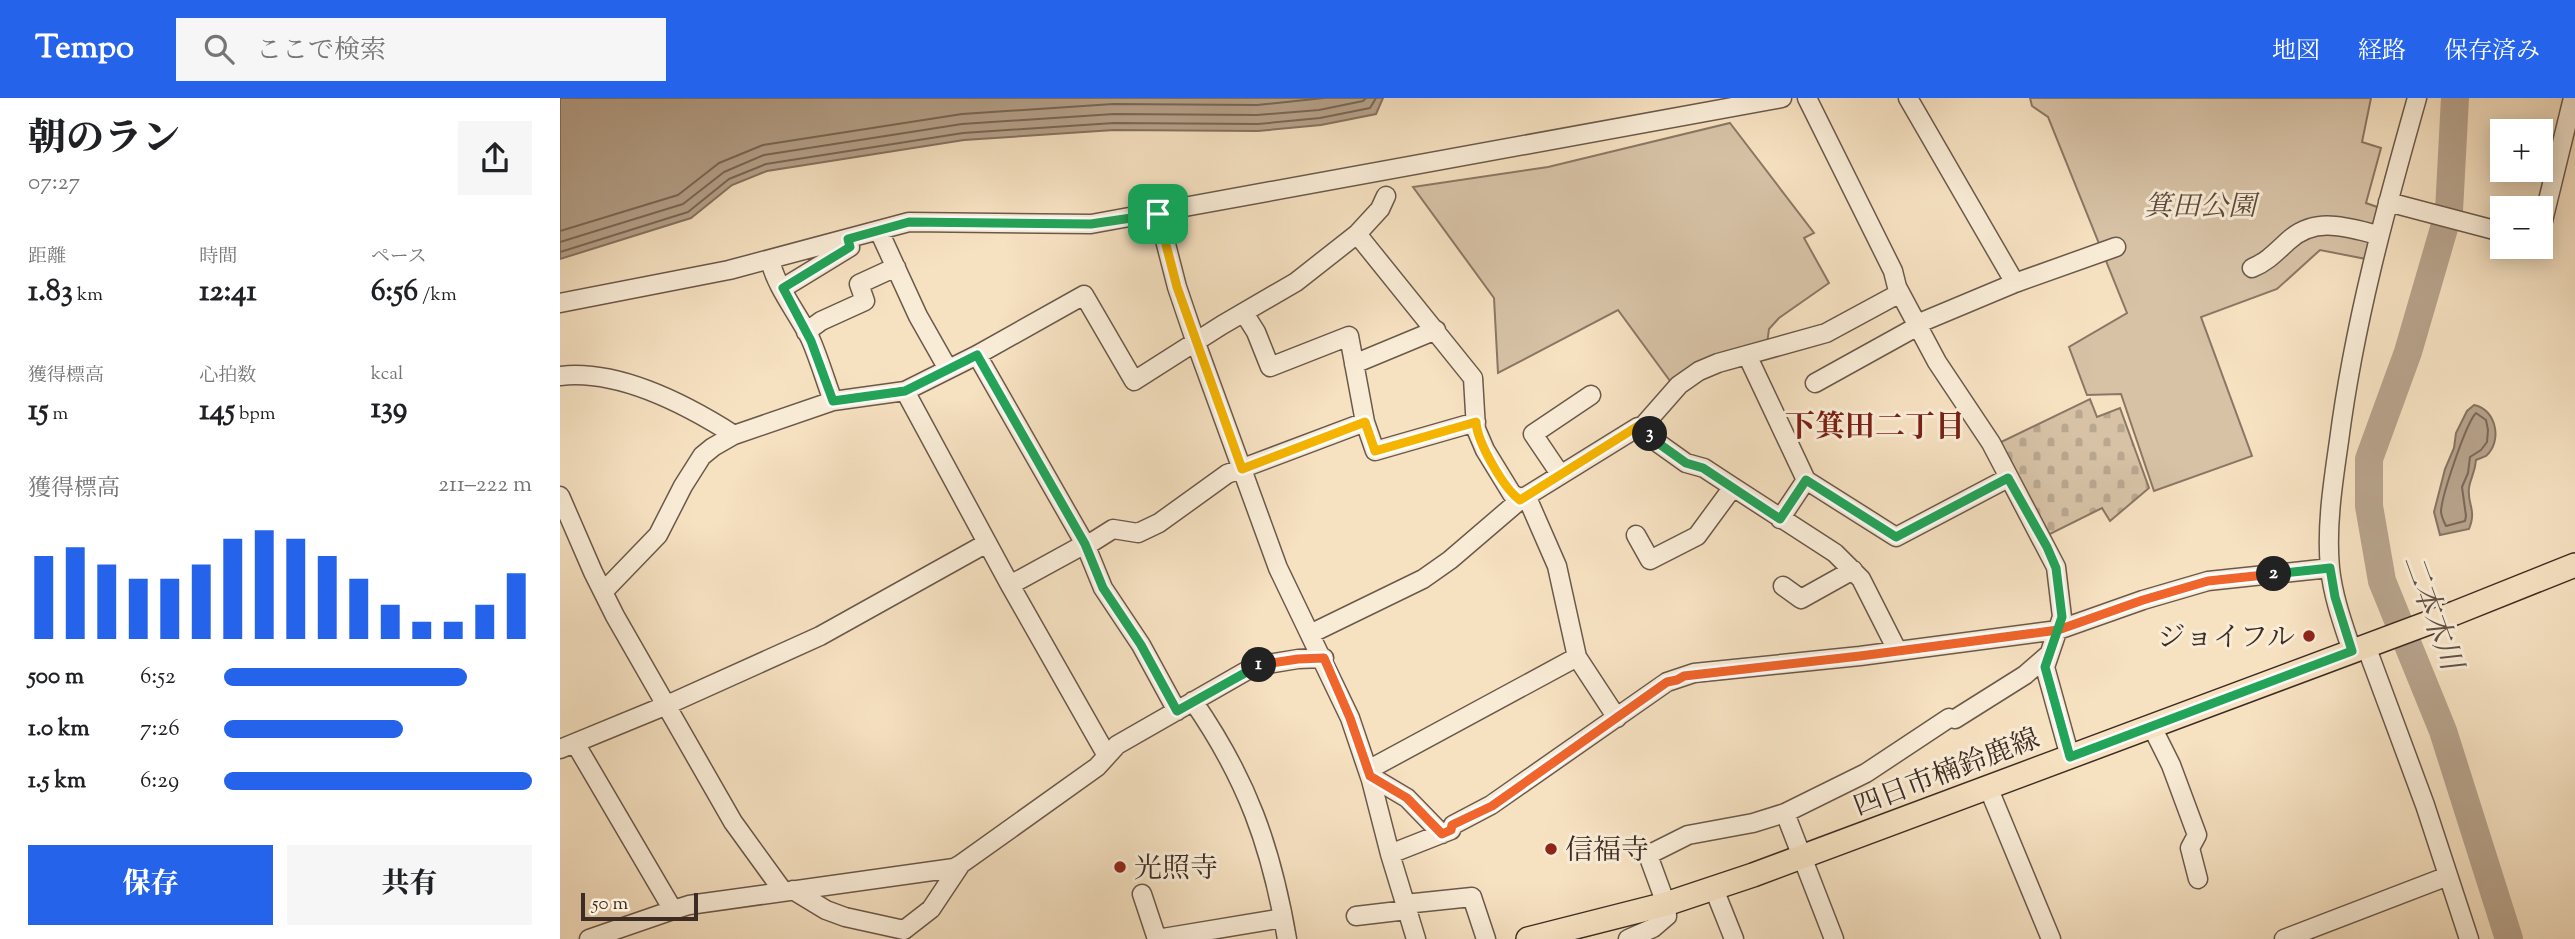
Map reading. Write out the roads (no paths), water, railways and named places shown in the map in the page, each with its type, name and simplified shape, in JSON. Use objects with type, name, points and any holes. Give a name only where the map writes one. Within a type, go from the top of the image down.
[{"type":"main road","name":"四日市楠鈴鹿線","points":[[1528,939],[1714,889],[2455,613],[2575,565]]},
{"type":"street","points":[[560,303],[770,260],[909,222],[1091,224],[1158,214],[1782,98]]},
{"type":"street","points":[[1807,98],[1893,271],[1900,293],[1937,362],[1991,443],[2056,568],[2062,617],[2045,667],[2070,757]]},
{"type":"street","points":[[1908,98],[2015,283]]},
{"type":"street","points":[[2417,98],[2392,204],[2378,235],[2364,295],[2341,420],[2329,539],[2330,568],[2335,597],[2364,646],[2425,805],[2469,939]]},
{"type":"street","points":[[2549,196],[2573,98]]},
{"type":"street","points":[[603,592],[658,535],[702,456],[734,435],[833,401],[905,391],[977,355],[1084,295],[1133,381],[1296,282],[1357,234],[1380,209],[1386,196]]},
{"type":"street","points":[[2392,204],[2490,229]]},
{"type":"street","points":[[1158,214],[1177,287],[1278,568],[1324,658],[1350,718],[1369,773],[1416,939]]},
{"type":"street","points":[[2252,268],[2268,260],[2298,234],[2320,225],[2337,225],[2378,235]]},
{"type":"street","points":[[879,231],[918,316],[948,369]]},
{"type":"street","points":[[1357,234],[1474,378],[1476,429],[1512,494],[1529,502],[1557,566],[1577,657],[1617,718]]},
{"type":"street","points":[[783,288],[850,247],[848,239]]},
{"type":"street","points":[[1815,383],[1918,325],[2015,283],[2116,247]]},
{"type":"street","points":[[770,260],[774,278],[783,288],[806,332],[833,401]]},
{"type":"street","points":[[806,332],[821,321],[865,301],[859,284],[896,267]]},
{"type":"street","points":[[1310,634],[1423,579],[1450,560],[1520,500],[1638,426],[1643,426],[1689,377],[1718,363],[1826,333],[1900,293]]},
{"type":"street","points":[[1244,313],[1260,339],[1270,367],[1349,336],[1365,422],[1375,451],[1476,422]]},
{"type":"street","points":[[1354,364],[1436,330]]},
{"type":"street","points":[[977,355],[1085,545],[1103,588],[1141,645],[1177,711]]},
{"type":"street","points":[[1746,355],[1806,480],[1896,537],[2008,478]]},
{"type":"street","points":[[560,376],[616,381],[635,387],[695,410],[734,435]]},
{"type":"street","points":[[905,391],[986,543],[1106,754]]},
{"type":"street","points":[[1560,474],[1533,434],[1591,395]]},
{"type":"street","points":[[1010,585],[1113,529],[1138,533],[1160,523],[1227,474],[1365,422]]},
{"type":"street","points":[[1643,426],[1658,443],[1686,463],[1703,468],[1835,553],[1861,579],[1897,650]]},
{"type":"street","points":[[1780,519],[1806,480]]},
{"type":"street","points":[[1636,535],[1650,559],[1697,536],[1733,487]]},
{"type":"street","points":[[560,496],[603,592],[733,822],[788,890],[826,909],[906,935],[931,909],[961,864]]},
{"type":"street","points":[[673,909],[568,746],[820,636],[986,543]]},
{"type":"street","points":[[1390,854],[1451,830],[1452,825],[1492,806],[1667,682],[1694,673],[1838,659],[2058,630],[2143,600],[2208,581],[2330,568]]},
{"type":"street","points":[[1783,586],[1801,599],[1853,570]]},
{"type":"street","points":[[1628,939],[1653,928],[1667,916],[1666,904],[1648,855],[1688,835],[1753,823],[1785,813],[1866,773],[2025,675],[2048,655]]},
{"type":"street","points":[[1369,773],[1577,657]]},
{"type":"street","points":[[589,939],[617,934],[673,909],[689,905],[954,867],[1097,767],[1117,745],[1193,701],[1255,666],[1324,658]]},
{"type":"street","points":[[1193,701],[1210,726],[1248,797],[1273,865],[1287,939]]},
{"type":"street","points":[[2151,725],[2171,765],[2197,835],[2190,848],[2198,879]]},
{"type":"street","points":[[1369,773],[1407,798],[1442,834]]},
{"type":"street","points":[[1988,788],[2051,939]]},
{"type":"street","points":[[1785,813],[1834,939]]},
{"type":"street","points":[[2284,939],[2448,876]]},
{"type":"street","points":[[1714,889],[1734,939]]},
{"type":"street","points":[[1142,894],[1157,939],[1283,918]]},
{"type":"street","points":[[1356,916],[1472,897],[1486,939]]},
{"type":"water","points":[[560,98],[1383,98],[1376,114],[1321,125],[1258,131],[1114,130],[964,140],[767,171],[732,185],[691,218],[560,259]]},
{"type":"water","points":[[2474,405],[2482,408],[2492,419],[2495,426],[2494,442],[2486,456],[2476,460],[2469,488],[2472,517],[2469,529],[2440,535],[2434,512],[2445,469],[2454,448],[2456,433],[2467,411]]},
{"type":"waterway","name":"二本木川","points":[[2455,98],[2449,211],[2408,352],[2369,459],[2369,506],[2382,581],[2443,731],[2509,939]]},
{"type":"place","name":"ジョイフル","points":[[2309,636]]},
{"type":"place","name":"信福寺","points":[[1551,849]]},
{"type":"place","name":"光照寺","points":[[1120,867]]},
{"type":"district","name":"下箕田二丁目","points":[[1875,426]]},
{"type":"park label","name":"箕田公園","points":[[2200,205]]}]
